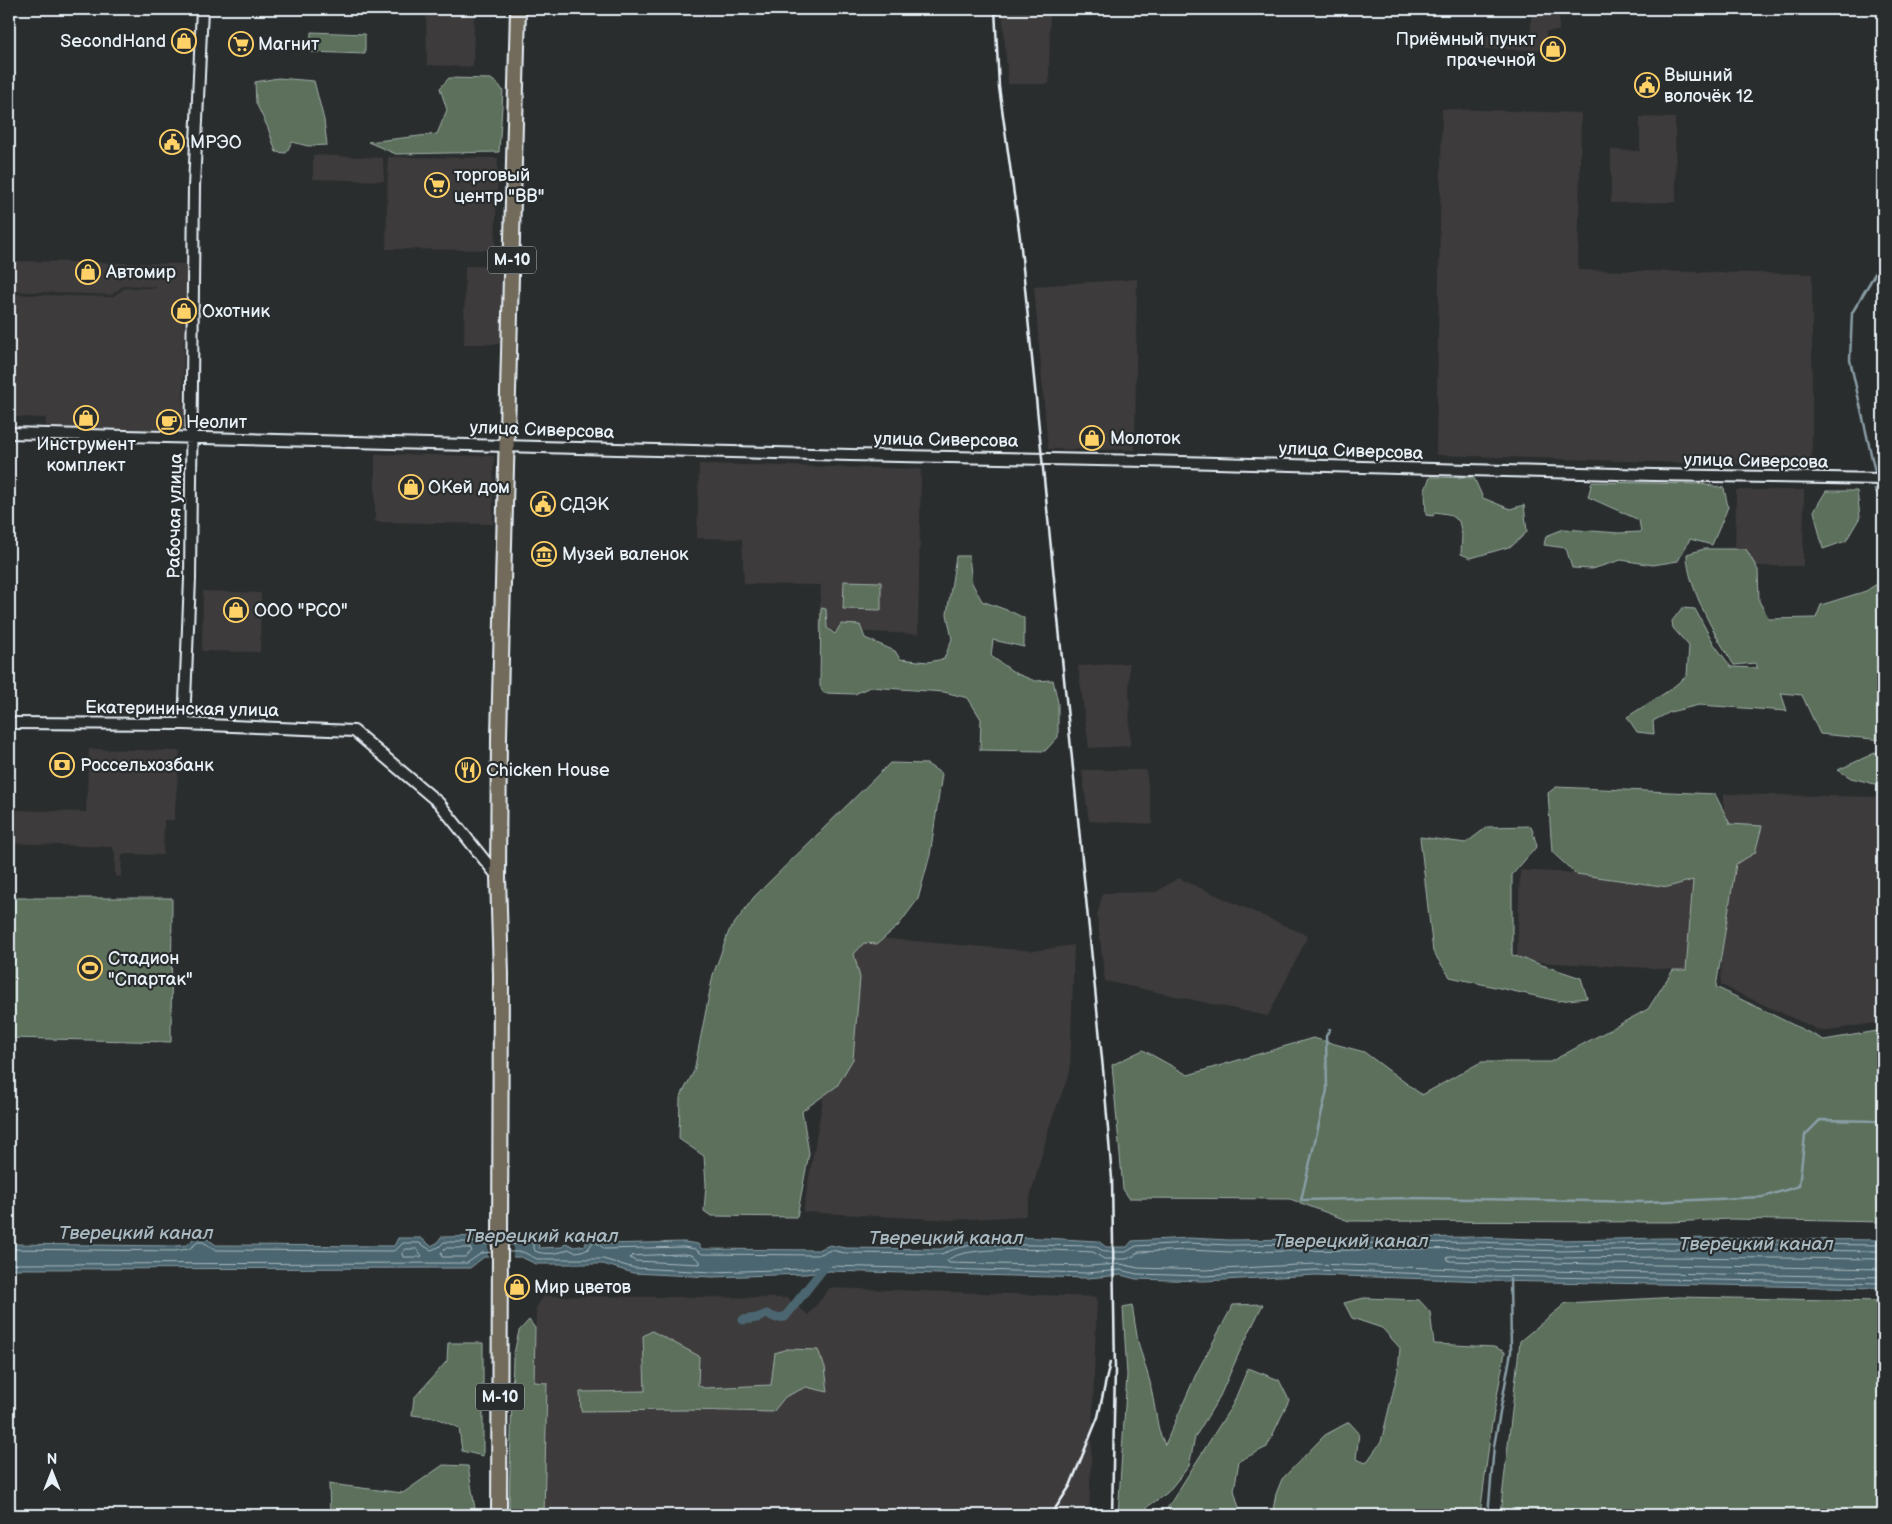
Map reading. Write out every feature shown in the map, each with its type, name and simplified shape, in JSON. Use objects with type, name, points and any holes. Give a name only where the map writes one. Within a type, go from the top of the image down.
[{"type":"highway","name":"М-10","points":[[499,1515],[501,974],[498,877],[499,736],[518,9]]},
{"type":"street","name":"Рабочая улица","points":[[184,724],[190,579],[194,187],[202,9]]},
{"type":"street","name":"улица Сиверсова","points":[[9,433],[1653,476],[1883,478]]},
{"type":"street","name":"Екатерининская улица","points":[[9,723],[184,724],[354,730],[439,803],[498,877]]},
{"type":"shaded area","points":[[426,9],[474,9],[473,67],[427,65]]},
{"type":"shaded area","points":[[1002,9],[1050,9],[1049,84],[1008,84]]},
{"type":"shaded area","points":[[1531,9],[1559,9],[1559,31],[1546,31],[1546,50],[1479,49],[1479,35],[1531,36]]},
{"type":"shaded area","points":[[1442,109],[1581,113],[1578,270],[1812,274],[1812,467],[1436,455]]},
{"type":"shaded area","points":[[1640,117],[1675,118],[1676,202],[1611,203],[1611,150],[1640,151]]},
{"type":"shaded area","points":[[313,155],[383,158],[384,181],[313,179]]},
{"type":"shaded area","points":[[388,157],[498,158],[495,250],[386,249]]},
{"type":"shaded area","points":[[9,261],[192,264],[191,320],[178,320],[184,321],[184,430],[46,427],[46,418],[16,417],[13,417],[12,427],[9,427],[9,294],[112,297],[125,288],[156,287],[124,285],[112,295],[9,291]]},
{"type":"shaded area","points":[[465,266],[504,267],[502,344],[464,344]]},
{"type":"shaded area","points":[[1137,279],[1135,450],[1048,449],[1034,286]]},
{"type":"shaded area","points":[[375,454],[494,456],[493,524],[375,522]]},
{"type":"shaded area","points":[[699,464],[921,469],[918,634],[819,630],[821,585],[744,584],[742,539],[697,538]]},
{"type":"shaded area","points":[[1736,490],[1804,490],[1803,566],[1735,566]]},
{"type":"shaded area","points":[[203,591],[261,593],[260,652],[202,651]]},
{"type":"shaded area","points":[[1129,663],[1130,746],[1089,748],[1078,666]]},
{"type":"shaded area","points":[[89,749],[180,751],[174,820],[164,820],[163,855],[122,854],[121,877],[115,876],[115,853],[112,847],[9,843],[10,810],[86,812]]},
{"type":"shaded area","points":[[1082,770],[1146,770],[1153,824],[1089,821]]},
{"type":"shaded area","points":[[1724,794],[1883,797],[1883,1022],[1821,1031],[1721,985]]},
{"type":"shaded area","points":[[1520,870],[1693,880],[1686,970],[1517,961]]},
{"type":"shaded area","points":[[1178,878],[1308,936],[1268,1016],[1105,981],[1097,915],[1103,893],[1156,892]]},
{"type":"shaded area","points":[[852,936],[1033,951],[1074,945],[1070,1072],[1050,1124],[1025,1216],[952,1220],[803,1212]]},
{"type":"shaded area","points":[[830,1288],[1097,1297],[1089,1515],[544,1515],[547,1383],[534,1382],[536,1308],[544,1296],[788,1298],[808,1315]]},
{"type":"green space","points":[[311,32],[365,34],[365,54],[310,52]]},
{"type":"green space","points":[[278,78],[314,81],[324,120],[327,145],[308,146],[292,142],[286,153],[276,152],[268,128],[256,103],[255,82]]},
{"type":"green space","points":[[449,78],[491,79],[499,85],[503,91],[499,152],[396,154],[368,142],[437,134],[447,110],[440,88]]},
{"type":"green space","points":[[1430,477],[1474,478],[1483,498],[1510,509],[1524,505],[1527,532],[1512,546],[1471,558],[1461,554],[1462,535],[1459,521],[1448,514],[1435,512],[1433,516],[1426,515],[1425,490]]},
{"type":"green space","points":[[1592,482],[1701,484],[1724,488],[1728,507],[1712,545],[1690,539],[1678,561],[1653,565],[1621,560],[1592,569],[1572,568],[1566,548],[1544,545],[1546,536],[1564,529],[1619,533],[1641,532],[1639,520],[1588,497]]},
{"type":"green space","points":[[1826,491],[1857,491],[1860,517],[1846,541],[1823,549],[1814,511]]},
{"type":"green space","points":[[1704,549],[1746,549],[1758,570],[1759,601],[1769,619],[1816,618],[1821,605],[1866,591],[1883,580],[1883,740],[1820,734],[1802,695],[1781,693],[1787,711],[1699,705],[1670,712],[1653,721],[1654,734],[1637,732],[1627,717],[1668,691],[1687,676],[1689,646],[1673,628],[1672,621],[1682,608],[1695,609],[1714,644],[1731,667],[1758,668],[1755,663],[1734,665],[1697,596],[1688,567],[1687,554]]},
{"type":"green space","points":[[956,556],[969,556],[972,583],[982,601],[1024,618],[1024,647],[993,640],[991,656],[1015,673],[1035,681],[1053,680],[1058,703],[1058,737],[1045,751],[980,750],[981,719],[968,698],[944,692],[870,687],[855,694],[824,693],[820,686],[821,608],[826,609],[827,628],[835,634],[841,624],[860,625],[865,638],[895,651],[900,659],[928,662],[944,659],[952,639],[947,614]]},
{"type":"green space","points":[[844,581],[881,582],[881,610],[843,609]]},
{"type":"green space","points":[[1879,751],[1883,751],[1883,786],[1851,778],[1838,770]]},
{"type":"green space","points":[[890,763],[927,764],[942,774],[930,855],[918,899],[898,926],[877,944],[864,943],[854,954],[860,978],[853,1059],[837,1086],[802,1111],[809,1153],[797,1217],[711,1216],[704,1211],[706,1185],[704,1156],[679,1139],[680,1098],[694,1071],[713,975],[729,931],[754,897]]},
{"type":"green space","points":[[1556,787],[1715,794],[1730,824],[1762,826],[1755,853],[1736,864],[1716,987],[1824,1040],[1883,1030],[1883,1222],[1730,1219],[1670,1222],[1349,1221],[1290,1199],[1129,1198],[1123,1189],[1112,1065],[1143,1050],[1188,1075],[1313,1038],[1364,1052],[1422,1095],[1481,1062],[1550,1062],[1648,1009],[1673,970],[1686,970],[1693,880],[1668,887],[1576,874],[1552,852],[1548,793]]},
{"type":"green space","points":[[1531,826],[1537,846],[1512,875],[1512,955],[1581,978],[1587,998],[1558,1001],[1450,977],[1433,952],[1420,837],[1466,843],[1487,827]]},
{"type":"green space","name":"Стадион \"Спартак\"","points":[[9,898],[172,898],[171,1042],[9,1038]]},
{"type":"green space","points":[[1679,1297],[1883,1301],[1883,1515],[1500,1515],[1520,1341],[1566,1303]]},
{"type":"green space","points":[[1364,1298],[1419,1300],[1430,1312],[1434,1344],[1494,1347],[1505,1352],[1491,1429],[1480,1515],[1272,1515],[1276,1494],[1282,1479],[1325,1435],[1349,1422],[1359,1433],[1356,1459],[1366,1463],[1381,1442],[1398,1371],[1400,1348],[1382,1328],[1352,1318],[1344,1303]]},
{"type":"green space","points":[[1263,1304],[1220,1396],[1195,1437],[1189,1466],[1167,1493],[1147,1507],[1146,1515],[1118,1515],[1127,1375],[1123,1307],[1132,1305],[1138,1342],[1150,1382],[1159,1431],[1165,1445],[1197,1372],[1233,1305]]},
{"type":"green space","points":[[529,1320],[535,1328],[534,1382],[547,1383],[544,1515],[511,1515],[509,1506],[513,1358],[519,1331]]},
{"type":"green space","points":[[652,1331],[699,1356],[698,1385],[704,1388],[771,1385],[775,1353],[787,1349],[818,1350],[825,1367],[828,1392],[806,1387],[785,1397],[773,1412],[686,1410],[581,1411],[580,1392],[645,1391],[643,1336]]},
{"type":"green space","points":[[448,1343],[483,1343],[483,1456],[462,1451],[459,1428],[436,1418],[412,1415],[414,1398],[447,1361]]},
{"type":"green space","points":[[1248,1368],[1279,1380],[1289,1400],[1267,1447],[1239,1461],[1234,1490],[1241,1515],[1163,1515],[1233,1404]]},
{"type":"green space","points":[[443,1465],[468,1466],[476,1515],[330,1515],[329,1484],[403,1493]]},
{"type":"water","name":"Тверецкий канал","points":[[530,1235],[538,1241],[539,1248],[562,1247],[566,1243],[574,1247],[586,1245],[586,1236],[596,1236],[605,1244],[684,1242],[698,1244],[702,1249],[818,1250],[830,1245],[845,1248],[941,1249],[958,1243],[997,1238],[1098,1241],[1106,1247],[1127,1247],[1132,1241],[1189,1238],[1229,1240],[1475,1237],[1561,1240],[1664,1238],[1883,1240],[1883,1288],[1488,1281],[1316,1275],[1204,1281],[1136,1279],[1121,1275],[1088,1278],[830,1271],[806,1274],[712,1277],[633,1273],[603,1264],[536,1264],[521,1257],[484,1257],[470,1268],[9,1269],[9,1244],[174,1246],[187,1245],[195,1237],[205,1237],[216,1245],[394,1246],[398,1238],[421,1238],[431,1246],[437,1243],[441,1237],[502,1240]]},
{"type":"pier","points":[[488,1237],[513,1237],[513,1260],[488,1260]]},
{"type":"waterway","points":[[1875,472],[1850,360],[1852,313],[1883,260]]},
{"type":"waterway","points":[[1875,489],[1883,501]]},
{"type":"waterway","points":[[1330,1029],[1326,1036],[1327,1090],[1301,1200],[1412,1198],[1647,1202],[1763,1197],[1799,1186],[1805,1135],[1820,1120],[1883,1121]]},
{"type":"waterway","points":[[743,1320],[767,1314],[776,1318],[785,1317],[827,1264]]},
{"type":"waterway","points":[[1488,1515],[1494,1446],[1511,1352],[1510,1279]]},
{"type":"railway","points":[[995,9],[999,87],[1020,238],[1104,1079],[1112,1179],[1115,1370],[1112,1515]]},
{"type":"railway","points":[[1051,1515],[1070,1486],[1098,1417],[1110,1362]]},
{"type":"place","name":"SecondHand","points":[[184,41]]},
{"type":"place","name":"Магнит","points":[[241,44]]},
{"type":"place","name":"Приёмный пункт прачечной","points":[[1553,49]]},
{"type":"place","name":"Вышний волочёк 12","points":[[1647,85]]},
{"type":"place","name":"МРЭО","points":[[172,142]]},
{"type":"place","name":"торговый центр \"ВВ\"","points":[[437,185]]},
{"type":"place","name":"Автомир","points":[[88,272]]},
{"type":"place","name":"Охотник","points":[[184,311]]},
{"type":"place","name":"Инструмент комплект","points":[[86,418]]},
{"type":"place","name":"Неолит","points":[[169,422]]},
{"type":"place","name":"Молоток","points":[[1092,438]]},
{"type":"place","name":"ОКей дом","points":[[411,487]]},
{"type":"place","name":"СДЭК","points":[[543,504]]},
{"type":"place","name":"Музей валенок","points":[[544,554]]},
{"type":"place","name":"ООО \"РСО\"","points":[[236,610]]},
{"type":"place","name":"Россельхозбанк","points":[[62,765]]},
{"type":"place","name":"Chicken House","points":[[468,770]]},
{"type":"place","name":"Стадион \"Спартак\"","points":[[90,968]]},
{"type":"place","name":"Мир цветов","points":[[517,1287]]}]
